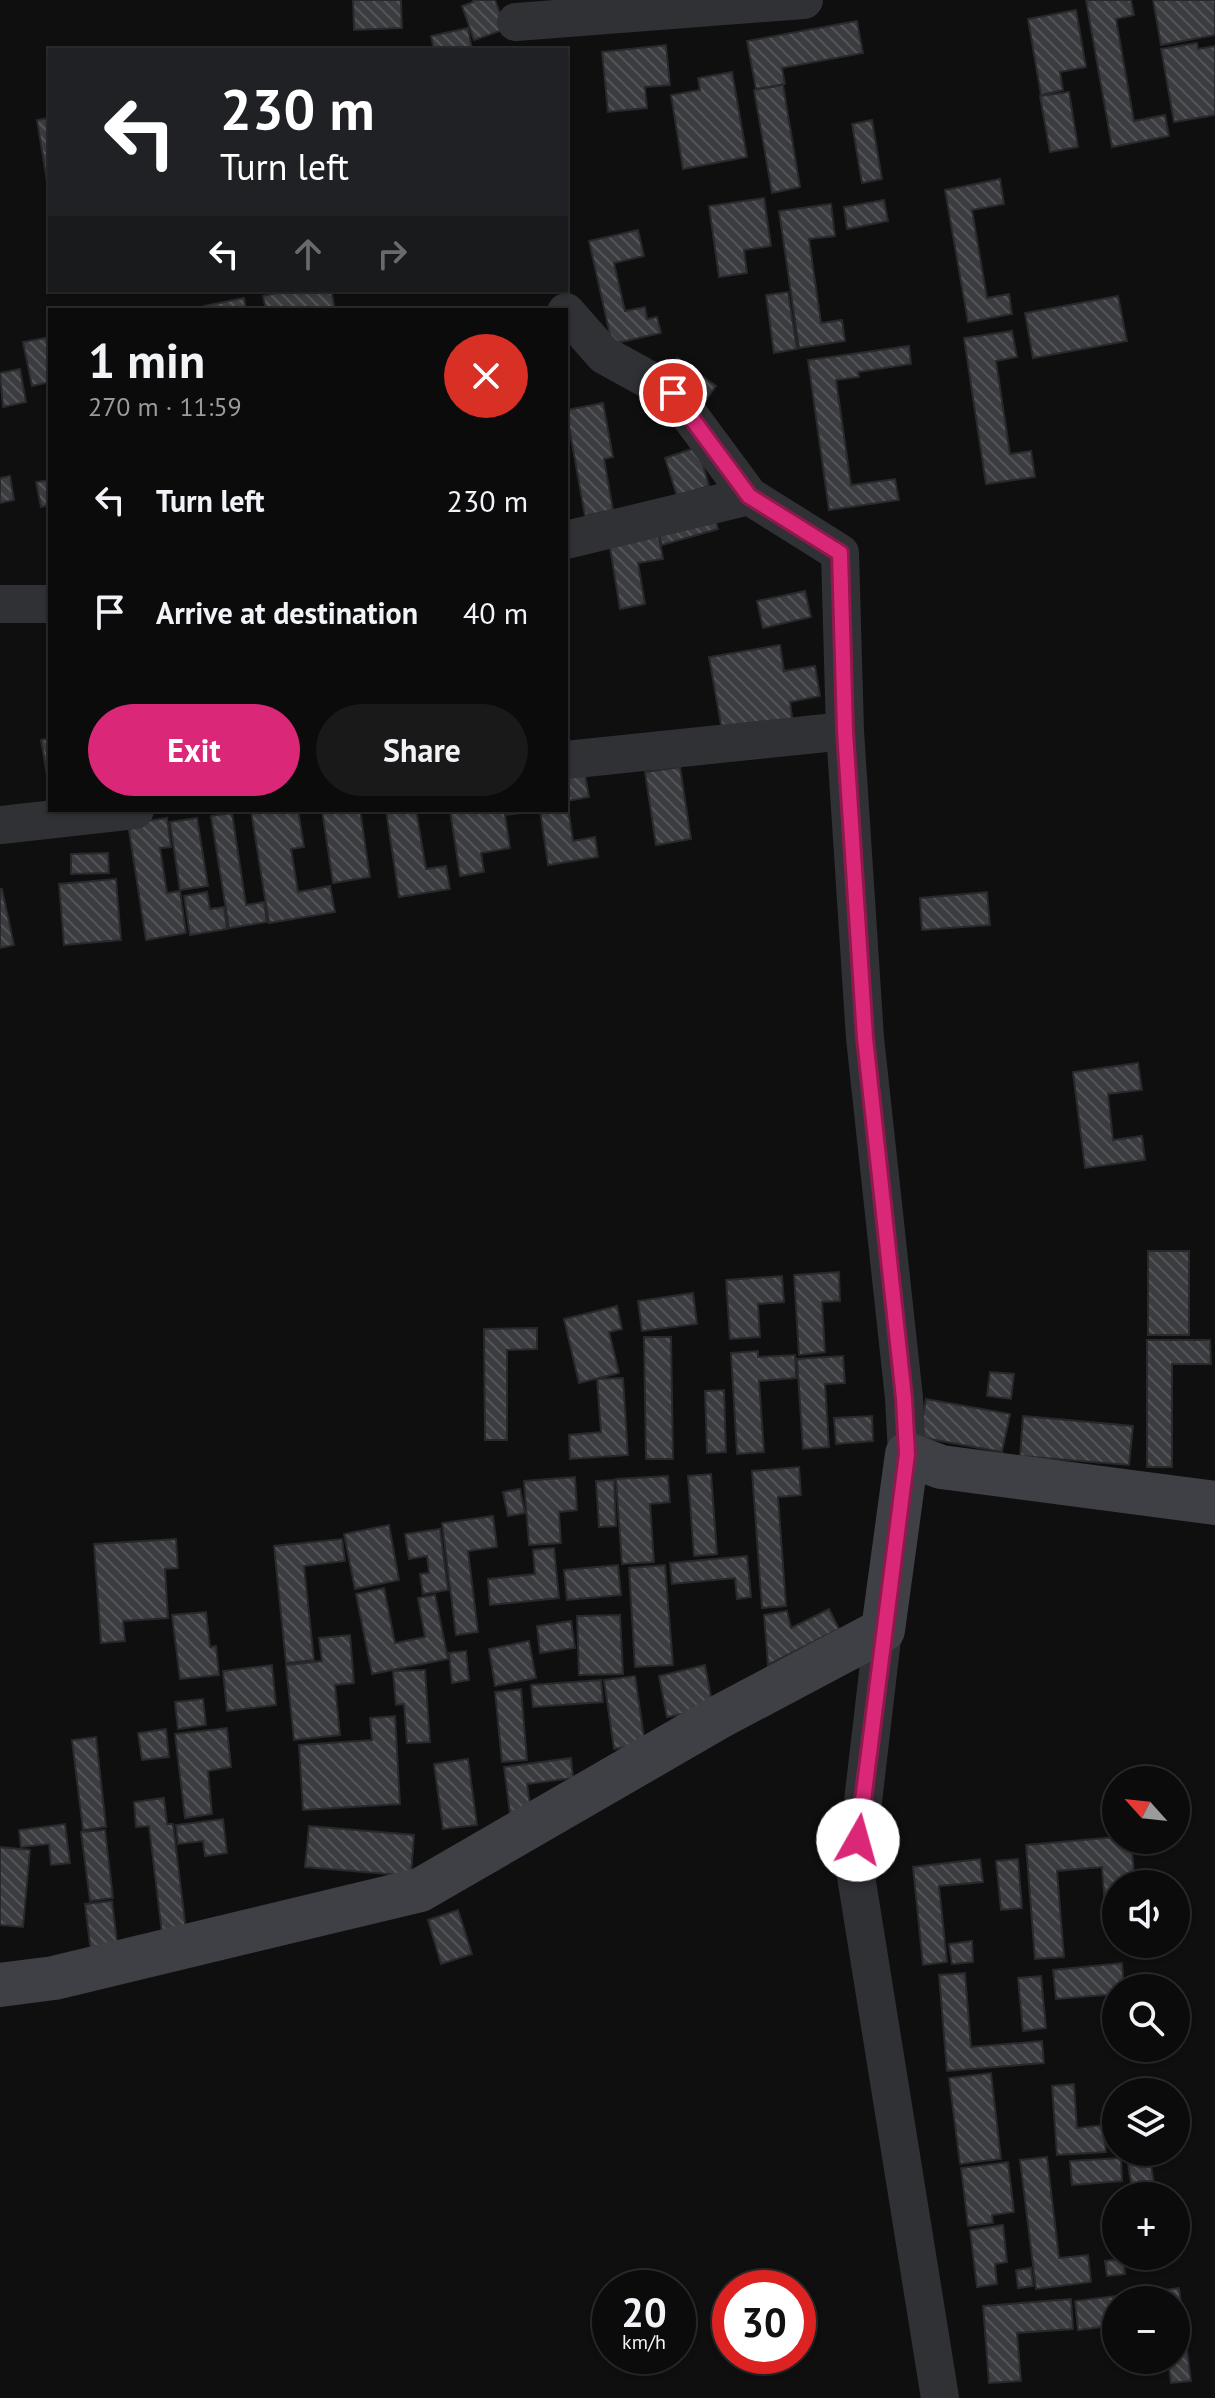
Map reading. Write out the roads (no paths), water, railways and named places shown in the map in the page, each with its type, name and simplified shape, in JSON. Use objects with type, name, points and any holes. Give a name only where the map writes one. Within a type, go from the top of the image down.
[{"type":"street","points":[[515,24],[804,0]]},
{"type":"street","points":[[549,292],[562,308]]},
{"type":"street","points":[[568,314],[604,355],[673,393],[749,496],[840,553],[845,731],[865,1038],[904,1398],[907,1454],[855,1870],[940,2398]]},
{"type":"street","points":[[568,540],[749,496]]},
{"type":"street","points":[[0,604],[48,604]]},
{"type":"street","points":[[568,760],[845,731]]},
{"type":"street","points":[[1,825],[117,812]]},
{"type":"street","points":[[907,1454],[941,1467],[1215,1503]]},
{"type":"street","points":[[0,1985],[54,1978],[420,1890],[721,1716],[883,1630]]}]
